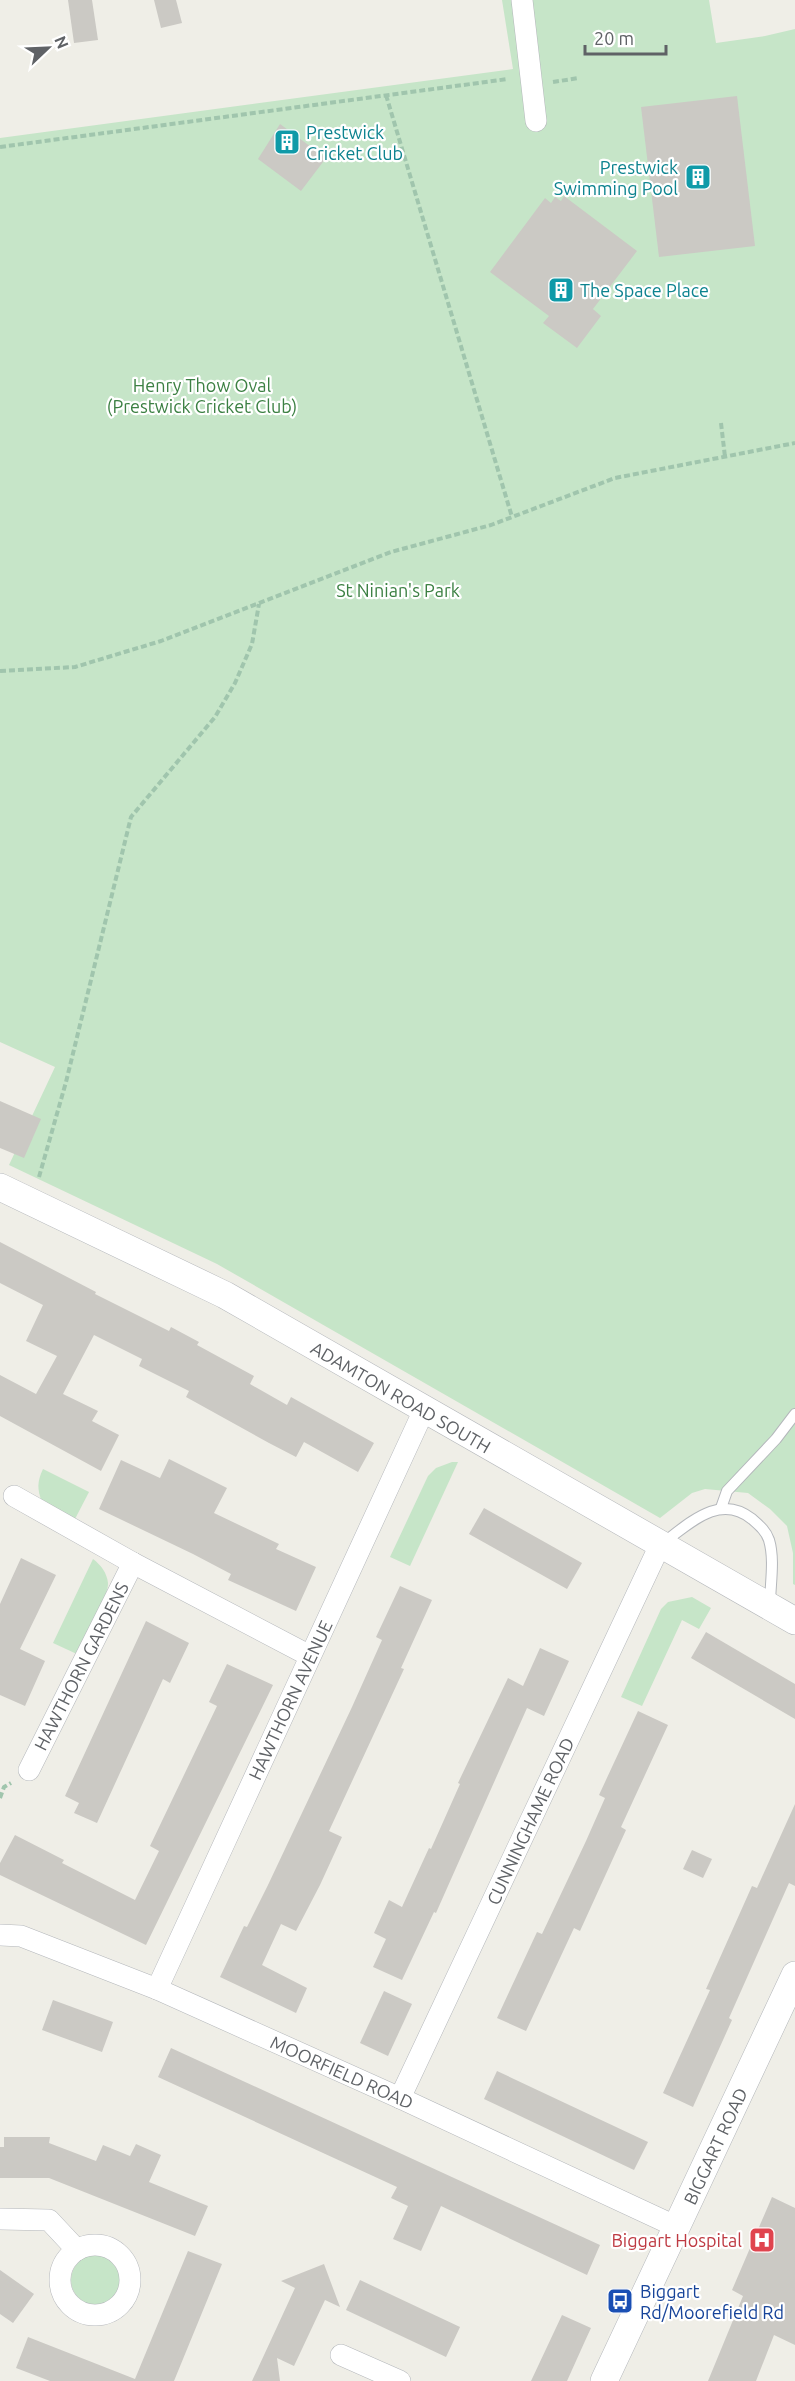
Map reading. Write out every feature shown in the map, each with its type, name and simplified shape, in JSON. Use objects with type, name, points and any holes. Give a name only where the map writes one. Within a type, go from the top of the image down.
[{"type":"street","points":[[522,0],[536,121]]},
{"type":"street","name":"ADAMTON ROAD SOUTH","points":[[0,1187],[225,1295],[795,1621]]},
{"type":"street","name":"HAWTHORN AVENUE","points":[[157,1989],[424,1410]]},
{"type":"street","name":"HAWTHORN GARDENS","points":[[14,1496],[133,1563],[310,1656]]},
{"type":"street","name":"CUNNINGHAME ROAD","points":[[400,2098],[660,1545]]},
{"type":"street","name":"HAWTHORN GARDENS","points":[[29,1770],[133,1563]]},
{"type":"street","name":"MOORFIELD ROAD","points":[[0,1935],[21,1936],[157,1989],[400,2098],[677,2228]]},
{"type":"street","name":"BIGGART ROAD","points":[[604,2381],[783,2010],[795,1975]]},
{"type":"street","points":[[0,2218],[49,2220],[77,2250]]},
{"type":"street","points":[[341,2355],[400,2381]]},
{"type":"lane","points":[[721,1508],[727,1491],[776,1439],[795,1414]]},
{"type":"lane","points":[[660,1545],[705,1513],[721,1508],[736,1509],[764,1530],[770,1542],[770,1607]]},
{"type":"path","points":[[0,147],[530,75]]},
{"type":"path","points":[[386,95],[512,517]]},
{"type":"path","points":[[721,423],[725,457]]},
{"type":"path","points":[[0,671],[75,667],[161,641],[391,552],[512,517],[615,478],[795,443]]},
{"type":"path","points":[[31,1202],[50,1145],[131,817],[215,717],[235,683],[252,644],[259,603]]},
{"type":"green space","name":"St Ninian's Park","points":[[502,0],[709,0],[716,43],[795,29],[795,1585],[793,1584],[793,1553],[787,1526],[770,1509],[748,1493],[705,1489],[692,1493],[660,1518],[217,1264],[9,1165],[55,1067],[0,1042],[0,138],[513,69]]},
{"type":"green space","points":[[458,1462],[410,1566],[390,1557],[428,1476],[436,1468]]},
{"type":"green space","points":[[43,1469],[89,1492],[75,1519],[42,1502],[38,1486]]},
{"type":"green space","points":[[93,1559],[105,1573],[108,1583],[101,1607],[79,1655],[53,1643]]},
{"type":"green space","points":[[692,1597],[711,1608],[699,1629],[682,1620],[642,1706],[621,1697],[661,1609],[668,1602]]},
{"type":"green space","points":[[91,2255],[101,2255],[114,2262],[121,2275],[121,2285],[114,2298],[101,2305],[91,2305],[82,2301],[75,2294],[71,2285],[71,2275],[75,2266],[82,2259]]},
{"type":"building","points":[[68,0],[92,0],[98,40],[74,43]]},
{"type":"building","points":[[154,0],[176,0],[182,23],[161,28]]},
{"type":"building","name":"Prestwick Swimming Pool","points":[[737,96],[755,246],[659,257],[641,107]]},
{"type":"building","name":"Prestwick Cricket Club","points":[[280,124],[326,158],[301,191],[258,159]]},
{"type":"building","name":"The Space Place","points":[[564,196],[637,251],[593,309],[601,316],[577,348],[543,323],[549,316],[490,272],[545,198],[551,203],[555,197],[561,201]]},
{"type":"building","points":[[0,1101],[41,1119],[24,1158],[0,1148]]},
{"type":"building","points":[[0,1242],[96,1292],[95,1294],[169,1331],[171,1327],[199,1342],[197,1345],[254,1376],[250,1384],[287,1405],[291,1397],[374,1443],[358,1472],[304,1442],[296,1457],[269,1443],[186,1397],[189,1391],[139,1366],[142,1359],[94,1335],[63,1394],[98,1411],[92,1421],[119,1435],[101,1471],[0,1416],[0,1375],[36,1394],[57,1356],[26,1341],[43,1305],[0,1283]]},
{"type":"building","points":[[169,1459],[227,1488],[214,1513],[279,1544],[276,1549],[316,1567],[296,1611],[228,1580],[231,1574],[99,1509],[121,1460],[160,1478]]},
{"type":"building","points":[[484,1508],[582,1563],[567,1589],[469,1534]]},
{"type":"building","points":[[21,1558],[56,1575],[20,1649],[45,1661],[25,1706],[0,1695],[0,1604]]},
{"type":"building","points":[[400,1586],[432,1600],[401,1668],[404,1669],[329,1831],[342,1837],[320,1885],[296,1931],[281,1924],[262,1965],[307,1988],[296,2013],[220,1977],[244,1926],[247,1927],[268,1885],[352,1707],[382,1640],[376,1637]]},
{"type":"building","points":[[146,1621],[189,1643],[170,1683],[163,1679],[97,1823],[74,1813],[79,1803],[65,1796]]},
{"type":"building","points":[[706,1632],[795,1684],[795,1719],[691,1658]]},
{"type":"building","points":[[540,1648],[569,1661],[544,1716],[527,1708],[436,1913],[434,1912],[402,1980],[373,1967],[386,1939],[374,1933],[389,1900],[402,1907],[429,1848],[431,1849],[460,1784],[458,1783],[508,1678],[523,1686]]},
{"type":"building","points":[[227,1664],[273,1685],[146,1945],[0,1875],[0,1863],[15,1835],[64,1860],[62,1863],[135,1900],[159,1851],[150,1846],[217,1706],[209,1702]]},
{"type":"building","points":[[638,1711],[668,1725],[621,1827],[626,1830],[580,1931],[574,1928],[526,2031],[497,2018],[537,1932],[542,1934],[586,1841],[605,1798],[599,1795]]},
{"type":"building","points":[[795,1804],[795,1886],[789,1883],[729,2018],[732,2020],[693,2107],[663,2093],[710,1990],[706,1989],[752,1886],[757,1888]]},
{"type":"building","points":[[692,1850],[712,1859],[703,1878],[683,1869]]},
{"type":"building","points":[[384,1991],[412,2004],[388,2056],[360,2043]]},
{"type":"building","points":[[53,2000],[113,2022],[102,2052],[42,2030]]},
{"type":"building","points":[[171,2048],[600,2245],[587,2275],[441,2206],[421,2251],[393,2239],[408,2206],[391,2198],[397,2187],[158,2077]]},
{"type":"building","points":[[497,2071],[648,2142],[634,2170],[484,2099]]},
{"type":"building","points":[[4,2137],[50,2137],[49,2143],[96,2161],[103,2145],[130,2156],[136,2144],[161,2155],[149,2182],[208,2206],[195,2236],[49,2178],[0,2178],[0,2147],[4,2147]]},
{"type":"building","points":[[772,2197],[795,2208],[795,2345],[774,2335],[756,2381],[708,2381],[743,2296],[732,2290]]},
{"type":"building","points":[[188,2251],[222,2264],[174,2381],[50,2381],[16,2368],[28,2337],[135,2379]]},
{"type":"building","points":[[324,2264],[340,2307],[325,2300],[294,2366],[277,2358],[280,2381],[252,2381],[295,2288],[281,2281]]},
{"type":"building","points":[[0,2270],[34,2294],[13,2323],[0,2314]]},
{"type":"building","points":[[360,2280],[460,2327],[446,2357],[346,2310]]},
{"type":"building","points":[[562,2315],[591,2328],[567,2381],[531,2381]]},
{"type":"place","name":"Prestwick Cricket Club","points":[[287,142]]},
{"type":"place","name":"Prestwick Swimming Pool","points":[[698,177]]},
{"type":"place","name":"The Space Place","points":[[561,290]]},
{"type":"place","name":"Biggart Hospital","points":[[762,2240]]},
{"type":"place","name":"Biggart Rd/Moorefield Rd","points":[[620,2301]]},
{"type":"park label","name":"Henry Thow Oval (Prestwick Cricket Club)","points":[[202,395]]}]
